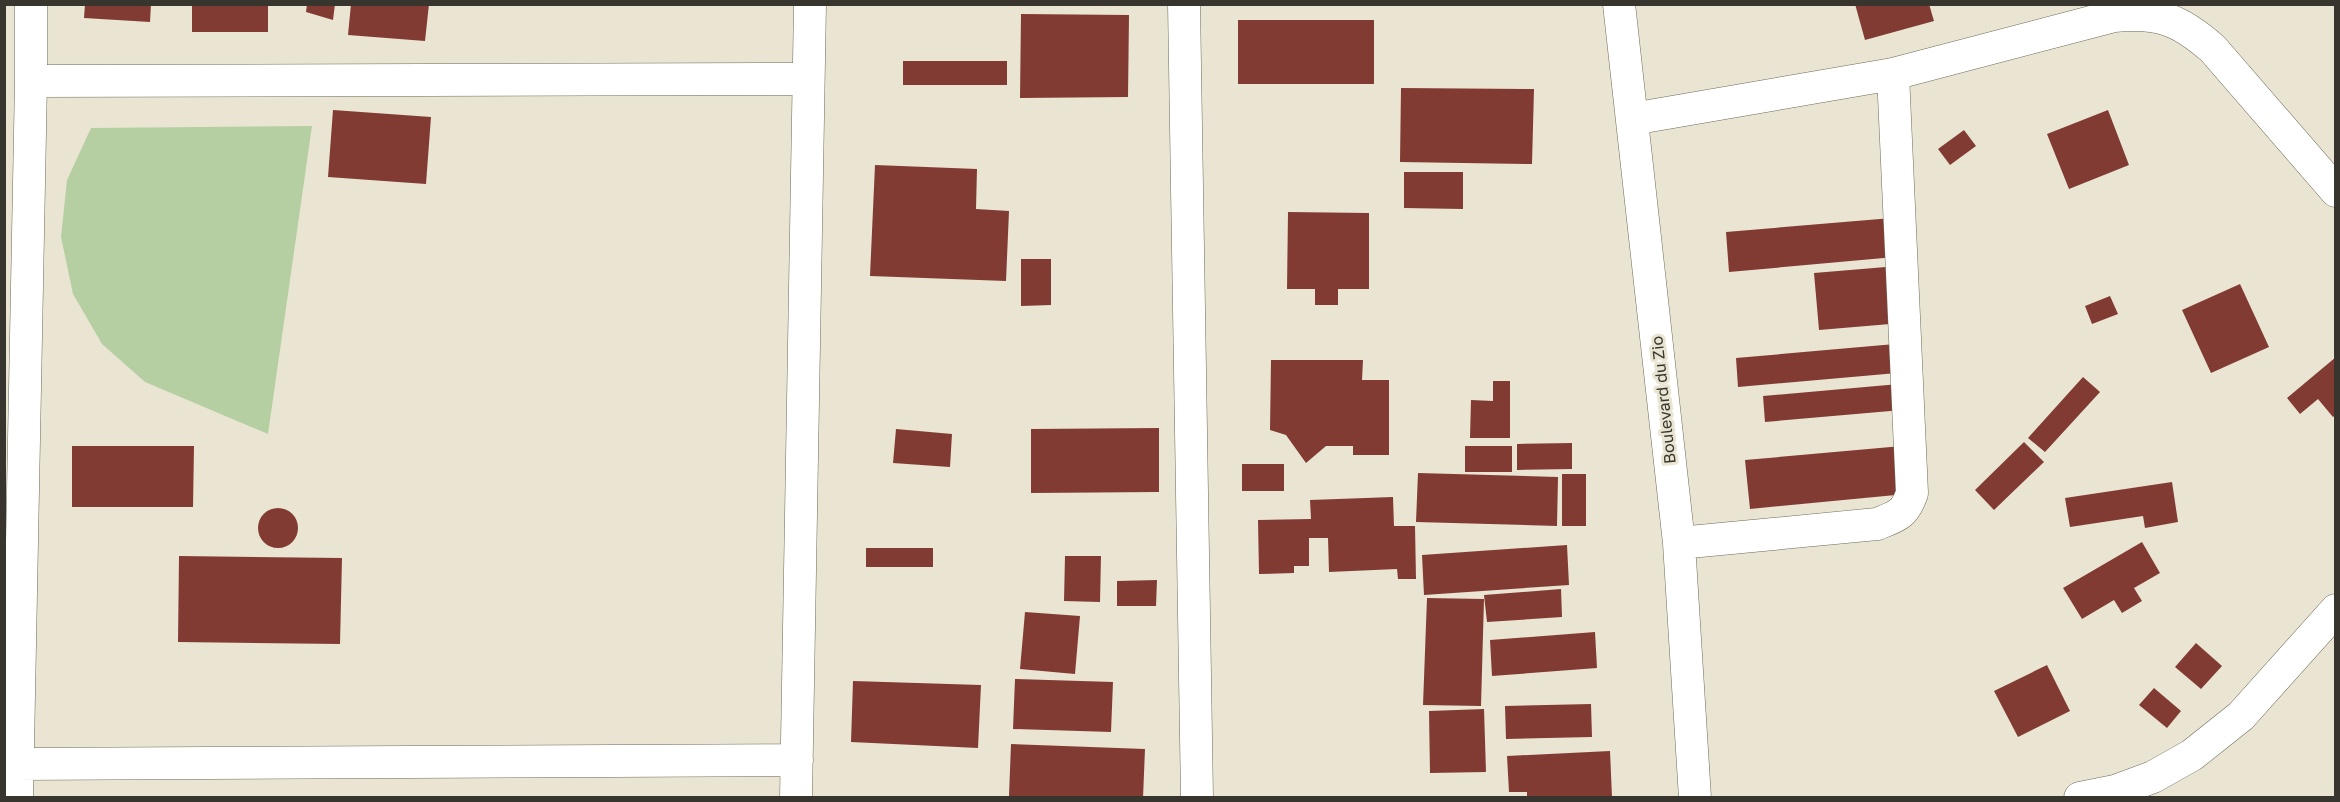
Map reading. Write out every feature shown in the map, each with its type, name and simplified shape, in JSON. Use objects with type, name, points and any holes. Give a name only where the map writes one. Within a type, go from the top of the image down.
[{"type":"street","points":[[17,798],[31,4]]},
{"type":"street","points":[[796,798],[810,4]]},
{"type":"street","points":[[1184,4],[1197,798]]},
{"type":"street","name":"Boulevard du Zio","points":[[1619,4],[1679,543],[1695,798]]},
{"type":"street","points":[[1632,119],[1893,74],[2114,16],[2142,14],[2169,19],[2193,31],[2213,49],[2336,191]]},
{"type":"street","points":[[1679,543],[1877,524],[1895,517],[1907,508],[1912,493],[1893,74]]},
{"type":"street","points":[[31,81],[808,79]]},
{"type":"street","points":[[2080,798],[2115,791],[2153,777],[2192,755],[2241,716],[2336,610]]},
{"type":"street","points":[[17,764],[797,760]]},
{"type":"green space","points":[[312,126],[268,434],[145,382],[102,344],[73,294],[61,237],[67,180],[91,128]]},
{"type":"building","points":[[85,4],[151,4],[150,22],[84,18]]},
{"type":"building","points":[[307,4],[335,4],[333,20],[306,12]]},
{"type":"building","points":[[351,4],[429,4],[425,41],[348,35]]},
{"type":"building","points":[[1855,4],[1929,4],[1934,21],[1865,40]]},
{"type":"building","points":[[192,5],[268,5],[268,32],[192,32]]},
{"type":"building","points":[[1021,14],[1129,15],[1128,97],[1020,98]]},
{"type":"building","points":[[1238,20],[1374,20],[1374,84],[1238,84]]},
{"type":"building","points":[[903,61],[1007,61],[1007,85],[903,85]]},
{"type":"building","points":[[1401,88],[1534,89],[1532,164],[1400,162]]},
{"type":"building","points":[[333,110],[431,117],[426,184],[328,177]]},
{"type":"building","points":[[2108,110],[2129,165],[2069,189],[2047,134]]},
{"type":"building","points":[[1964,130],[1976,146],[1950,165],[1938,149]]},
{"type":"building","points":[[875,165],[977,169],[976,209],[1009,211],[1006,281],[870,276]]},
{"type":"building","points":[[1404,172],[1463,172],[1463,209],[1404,208]]},
{"type":"building","points":[[1288,212],[1369,213],[1369,289],[1338,289],[1338,305],[1315,305],[1315,289],[1287,289]]},
{"type":"building","points":[[1892,218],[1895,257],[1729,272],[1726,232]]},
{"type":"building","points":[[1021,259],[1051,259],[1051,305],[1021,306]]},
{"type":"building","points":[[1898,266],[1902,323],[1819,330],[1814,273]]},
{"type":"building","points":[[2240,284],[2269,347],[2211,373],[2182,310]]},
{"type":"building","points":[[2110,296],[2118,314],[2092,324],[2085,306]]},
{"type":"building","points":[[1895,344],[1897,373],[1738,387],[1736,358]]},
{"type":"building","points":[[2336,357],[2336,415],[2333,417],[2318,399],[2300,414],[2287,398]]},
{"type":"building","points":[[1271,360],[1363,360],[1362,380],[1389,380],[1389,455],[1353,455],[1353,446],[1326,446],[1306,463],[1286,435],[1270,430]]},
{"type":"building","points":[[2083,377],[2100,392],[2045,452],[2028,438]]},
{"type":"building","points":[[1493,381],[1510,381],[1510,438],[1470,438],[1471,400],[1493,401]]},
{"type":"building","points":[[1899,384],[1902,410],[1765,422],[1763,396]]},
{"type":"building","points":[[1159,428],[1159,492],[1031,493],[1031,429]]},
{"type":"building","points":[[896,429],[952,434],[950,467],[893,463]]},
{"type":"building","points":[[2024,442],[2044,462],[1994,510],[1975,490]]},
{"type":"building","points":[[1572,443],[1572,469],[1517,470],[1517,444]]},
{"type":"building","points":[[72,446],[194,446],[193,507],[72,507]]},
{"type":"building","points":[[1465,446],[1512,446],[1512,472],[1465,472]]},
{"type":"building","points":[[1902,446],[1906,494],[1750,509],[1745,460]]},
{"type":"building","points":[[1242,464],[1284,464],[1284,491],[1242,491]]},
{"type":"building","points":[[1418,473],[1558,477],[1557,526],[1416,522]]},
{"type":"building","points":[[1562,474],[1586,474],[1586,526],[1562,526]]},
{"type":"building","points":[[2172,482],[2178,522],[2145,528],[2143,516],[2070,527],[2065,498]]},
{"type":"building","points":[[1393,497],[1394,526],[1415,526],[1416,579],[1398,579],[1397,569],[1329,572],[1328,538],[1309,538],[1309,566],[1294,566],[1294,573],[1259,574],[1258,520],[1311,519],[1310,500]]},
{"type":"building","points":[[278,508],[292,514],[298,528],[292,542],[278,548],[264,542],[258,528],[264,514]]},
{"type":"building","points":[[2142,542],[2160,573],[2134,588],[2142,601],[2122,613],[2114,600],[2082,619],[2063,588]]},
{"type":"building","points":[[1567,545],[1569,585],[1424,595],[1422,555]]},
{"type":"building","points":[[866,548],[933,548],[933,567],[866,567]]},
{"type":"building","points":[[179,556],[342,558],[340,644],[178,642]]},
{"type":"building","points":[[1065,556],[1101,556],[1100,602],[1064,601]]},
{"type":"building","points":[[1157,580],[1156,606],[1117,606],[1117,581]]},
{"type":"building","points":[[1561,589],[1562,617],[1487,622],[1484,595]]},
{"type":"building","points":[[1427,598],[1484,599],[1481,706],[1423,705]]},
{"type":"building","points":[[1025,612],[1080,616],[1075,674],[1020,669]]},
{"type":"building","points":[[1595,632],[1597,668],[1492,676],[1490,640]]},
{"type":"building","points":[[2196,643],[2222,666],[2201,689],[2175,667]]},
{"type":"building","points":[[2047,665],[2070,711],[2018,737],[1994,691]]},
{"type":"building","points":[[1015,679],[1113,682],[1111,732],[1013,729]]},
{"type":"building","points":[[853,681],[981,685],[978,748],[851,742]]},
{"type":"building","points":[[2154,688],[2181,711],[2167,728],[2139,705]]},
{"type":"building","points":[[1591,704],[1592,737],[1506,739],[1505,706]]},
{"type":"building","points":[[1484,709],[1486,772],[1430,773],[1429,711]]},
{"type":"building","points":[[1011,744],[1145,749],[1143,798],[1009,796]]},
{"type":"building","points":[[1610,751],[1612,797],[1527,798],[1527,792],[1509,792],[1507,756]]}]
